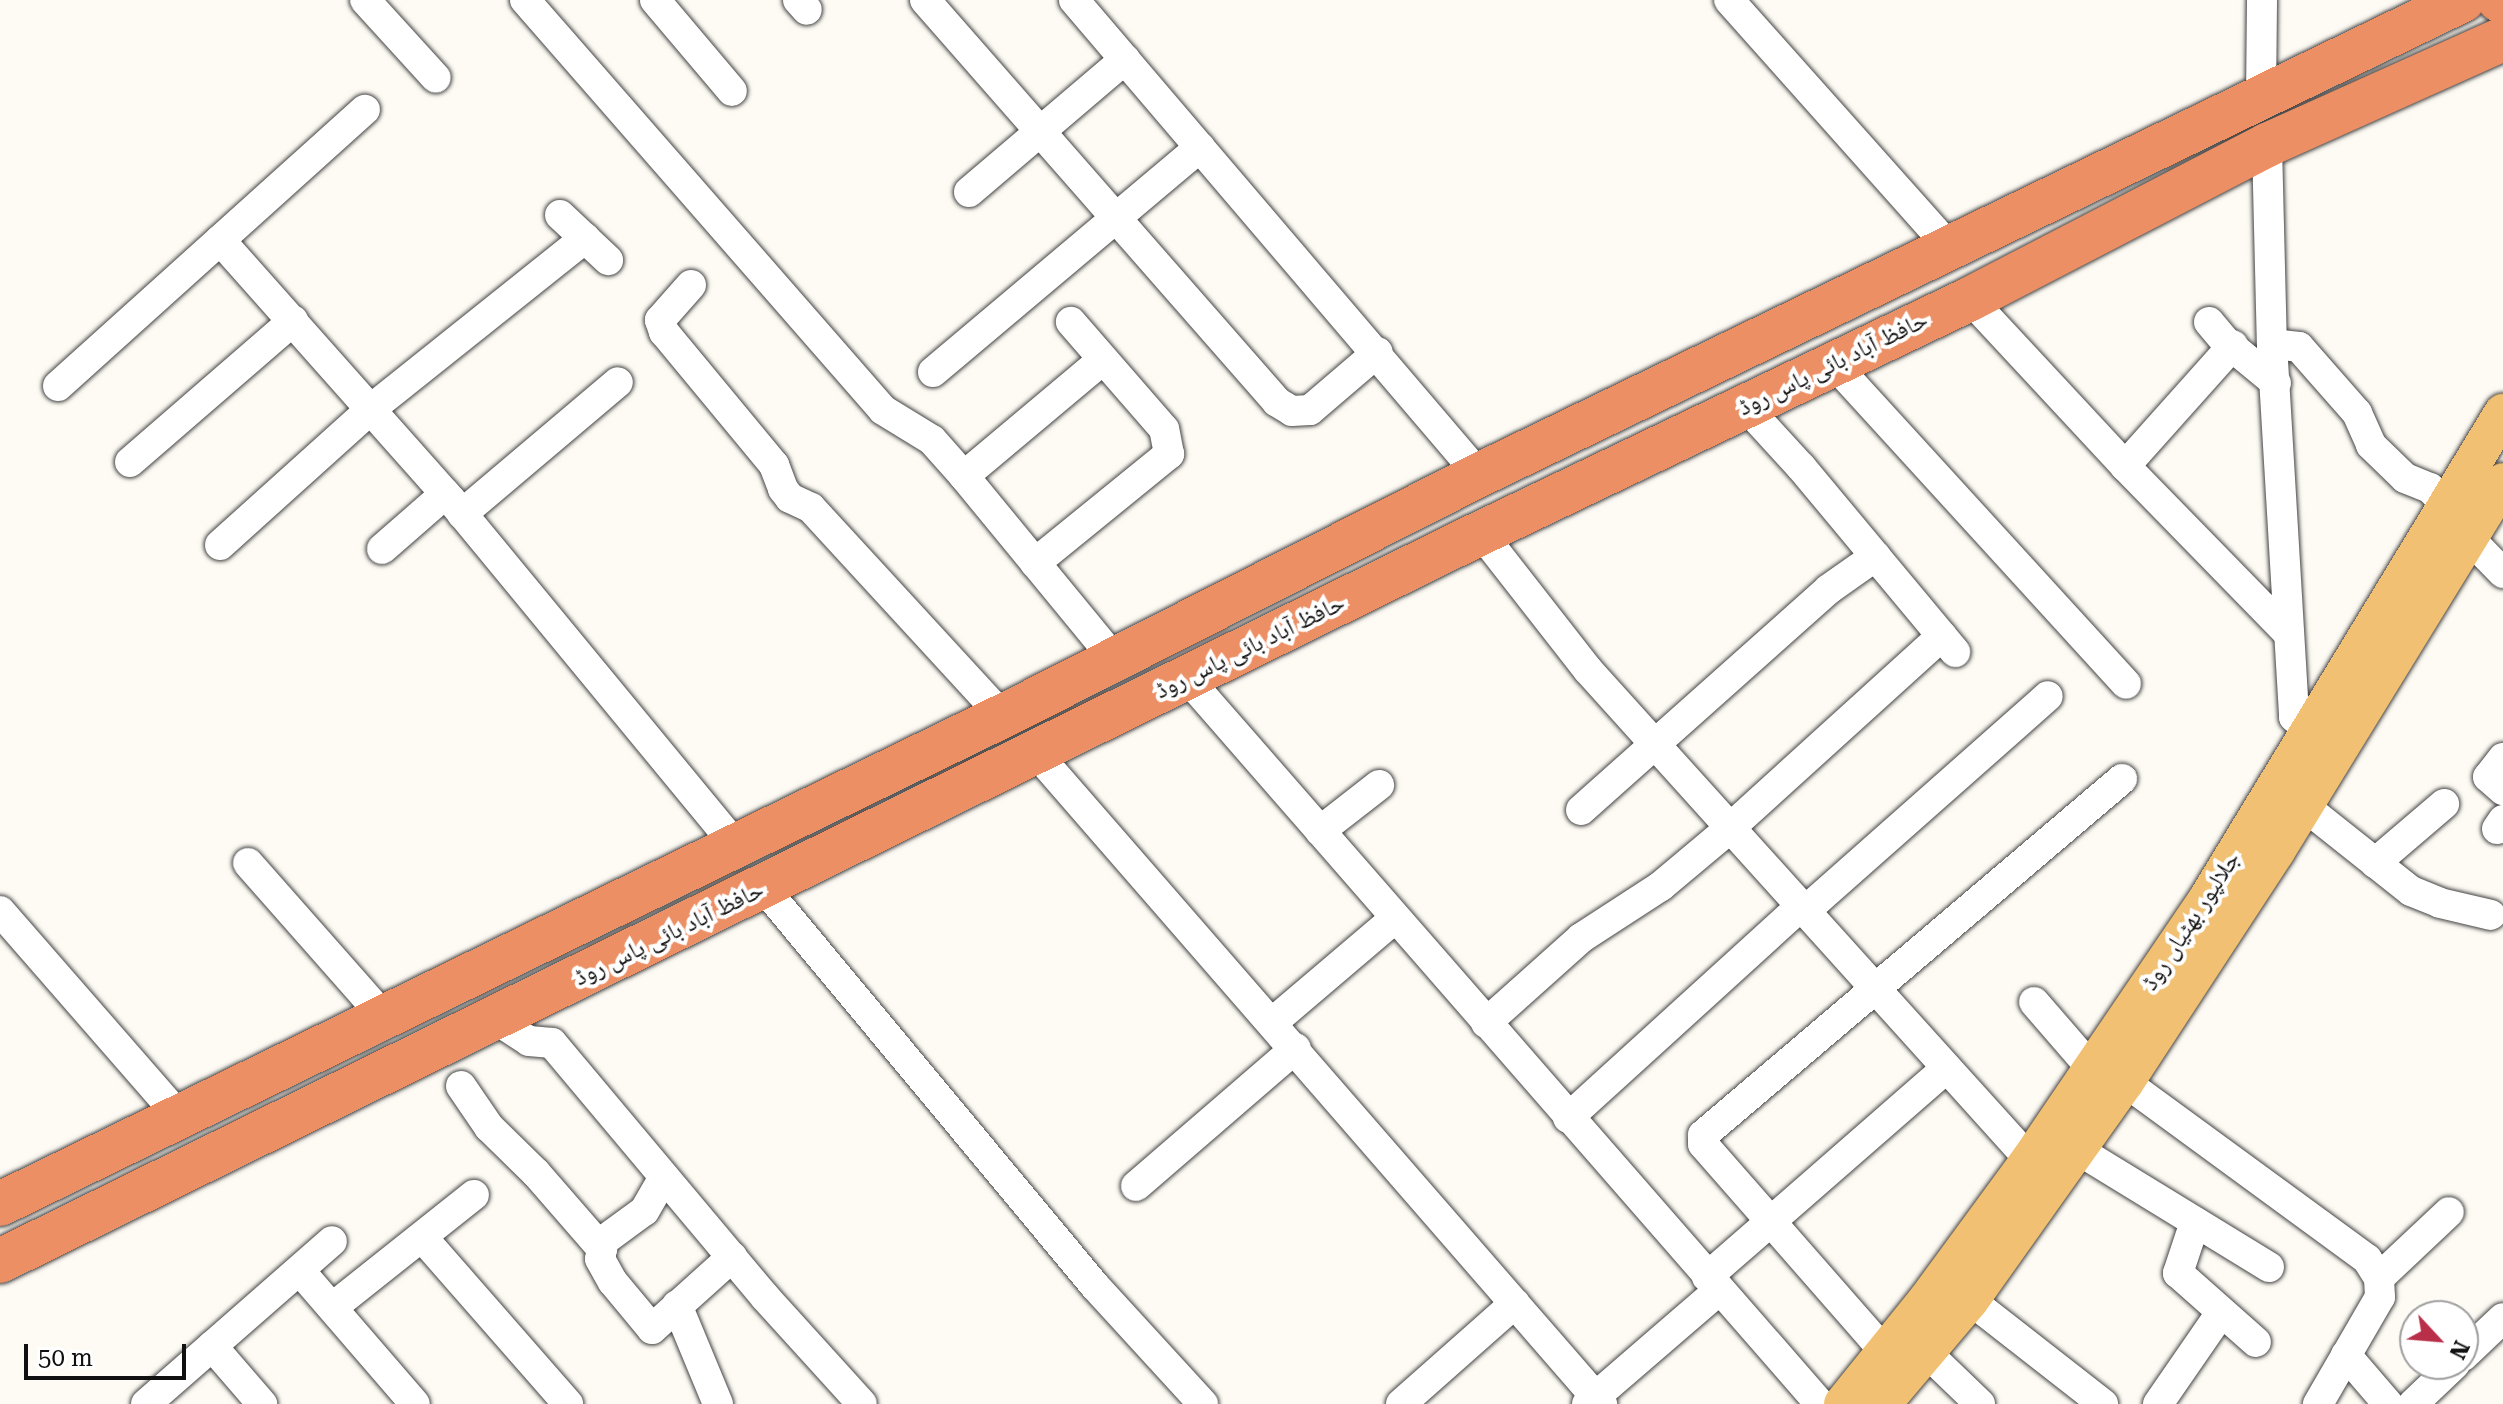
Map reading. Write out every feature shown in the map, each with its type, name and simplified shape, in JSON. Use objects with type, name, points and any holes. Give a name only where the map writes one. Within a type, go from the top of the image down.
[{"type":"highway","name":"حافظ آباد بائی پاس روڈ","points":[[0,1204],[1003,717],[1479,475],[2463,0]]},
{"type":"highway","points":[[2384,38],[2452,21],[2500,1]]},
{"type":"highway","points":[[2405,83],[2457,33],[2503,12]]},
{"type":"highway","name":"حافظ آباد بائی پاس روڈ","points":[[0,1261],[1481,533],[1970,299],[2267,145],[2503,39]]},
{"type":"main road","name":"جلالپور بھٹیاں روڈ","points":[[1882,1404],[1970,1300],[2078,1150],[2109,1076],[2208,898],[2313,730],[2503,413]]},
{"type":"main road","name":"جلالپور بھٹیاں روڈ","points":[[1843,1404],[2030,1160],[2109,1076],[2304,806],[2503,482]]},
{"type":"street","points":[[365,0],[436,78]]},
{"type":"street","points":[[525,0],[883,410],[932,440],[1115,660]]},
{"type":"street","points":[[655,0],[732,91]]},
{"type":"street","points":[[925,0],[1277,402],[1292,411],[1310,410],[1378,352]]},
{"type":"street","points":[[1074,0],[1378,352],[1479,475]]},
{"type":"street","points":[[1729,0],[1951,249]]},
{"type":"street","points":[[2261,97],[2262,0]]},
{"type":"street","points":[[969,192],[1125,59]]},
{"type":"street","points":[[58,386],[365,110]]},
{"type":"street","points":[[2267,145],[2272,344],[2294,717],[2313,730]]},
{"type":"street","points":[[933,372],[1200,147]]},
{"type":"street","points":[[560,215],[608,260]]},
{"type":"street","points":[[220,545],[371,409],[585,238]]},
{"type":"street","points":[[220,240],[453,504],[736,846]]},
{"type":"street","points":[[691,285],[660,320],[664,332],[774,465],[790,498],[811,508],[1003,717]]},
{"type":"street","points":[[1970,299],[2125,466],[2288,633]]},
{"type":"street","points":[[130,462],[293,321]]},
{"type":"street","points":[[1035,563],[1169,454],[1164,429],[1101,361],[1071,322]]},
{"type":"street","points":[[2209,322],[2225,341],[2276,383]]},
{"type":"street","points":[[2272,344],[2299,347],[2357,413],[2371,445],[2405,478],[2430,488],[2446,505]]},
{"type":"street","points":[[2125,466],[2233,345]]},
{"type":"street","points":[[964,476],[1101,361]]},
{"type":"street","points":[[1834,364],[2126,684]]},
{"type":"street","points":[[382,549],[453,504],[618,382]]},
{"type":"street","points":[[1486,1023],[1581,938],[1661,886],[1948,644],[1746,407]]},
{"type":"street","points":[[1481,533],[1588,670],[2030,1160]]},
{"type":"street","points":[[2469,538],[2503,573]]},
{"type":"street","points":[[1581,810],[1829,589],[1876,556]]},
{"type":"street","points":[[1187,678],[1820,1404]]},
{"type":"street","points":[[1568,1118],[2048,696]]},
{"type":"street","points":[[1036,753],[1296,1048],[1515,1303],[1595,1402],[1771,1222],[1947,1068]]},
{"type":"street","points":[[2503,758],[2488,777],[2503,790]]},
{"type":"street","points":[[1885,1352],[1703,1144],[1703,1135],[2122,779]]},
{"type":"street","points":[[1320,831],[1379,785]]},
{"type":"street","points":[[2375,863],[2444,804]]},
{"type":"street","points":[[2304,806],[2411,891],[2440,903],[2491,915]]},
{"type":"street","points":[[248,863],[384,1017]]},
{"type":"street","points":[[764,888],[1095,1286],[1203,1404]]},
{"type":"street","points":[[0,911],[180,1117]]},
{"type":"street","points":[[1273,1022],[1395,918]]},
{"type":"street","points":[[2034,1002],[2109,1076],[2367,1259],[2379,1278],[2380,1297],[2318,1404]]},
{"type":"street","points":[[495,1019],[529,1041],[552,1043],[732,1257],[862,1404]]},
{"type":"street","points":[[1136,1186],[1296,1048]]},
{"type":"street","points":[[461,1086],[489,1127],[536,1173],[602,1249]]},
{"type":"street","points":[[2078,1150],[2269,1267]]},
{"type":"street","points":[[664,1177],[644,1211],[603,1241],[600,1259],[613,1282],[652,1329],[732,1257]]},
{"type":"street","points":[[333,1307],[474,1195]]},
{"type":"street","points":[[2379,1278],[2449,1212]]},
{"type":"street","points":[[2195,1222],[2178,1273],[2220,1314],[2256,1342]]},
{"type":"street","points":[[422,1237],[568,1404]]},
{"type":"street","points":[[146,1404],[301,1272],[332,1241]]},
{"type":"street","points":[[301,1272],[415,1404]]},
{"type":"street","points":[[1970,1300],[2103,1404]]},
{"type":"street","points":[[1401,1404],[1515,1303]]},
{"type":"street","points":[[677,1305],[718,1404]]},
{"type":"street","points":[[2158,1404],[2220,1314]]},
{"type":"street","points":[[2479,1341],[2503,1318]]},
{"type":"street","points":[[212,1346],[262,1404]]},
{"type":"street","points":[[1926,1352],[1980,1404]]},
{"type":"street","points":[[2346,1355],[2388,1404]]},
{"type":"street","points":[[2413,1404],[2438,1380]]}]
